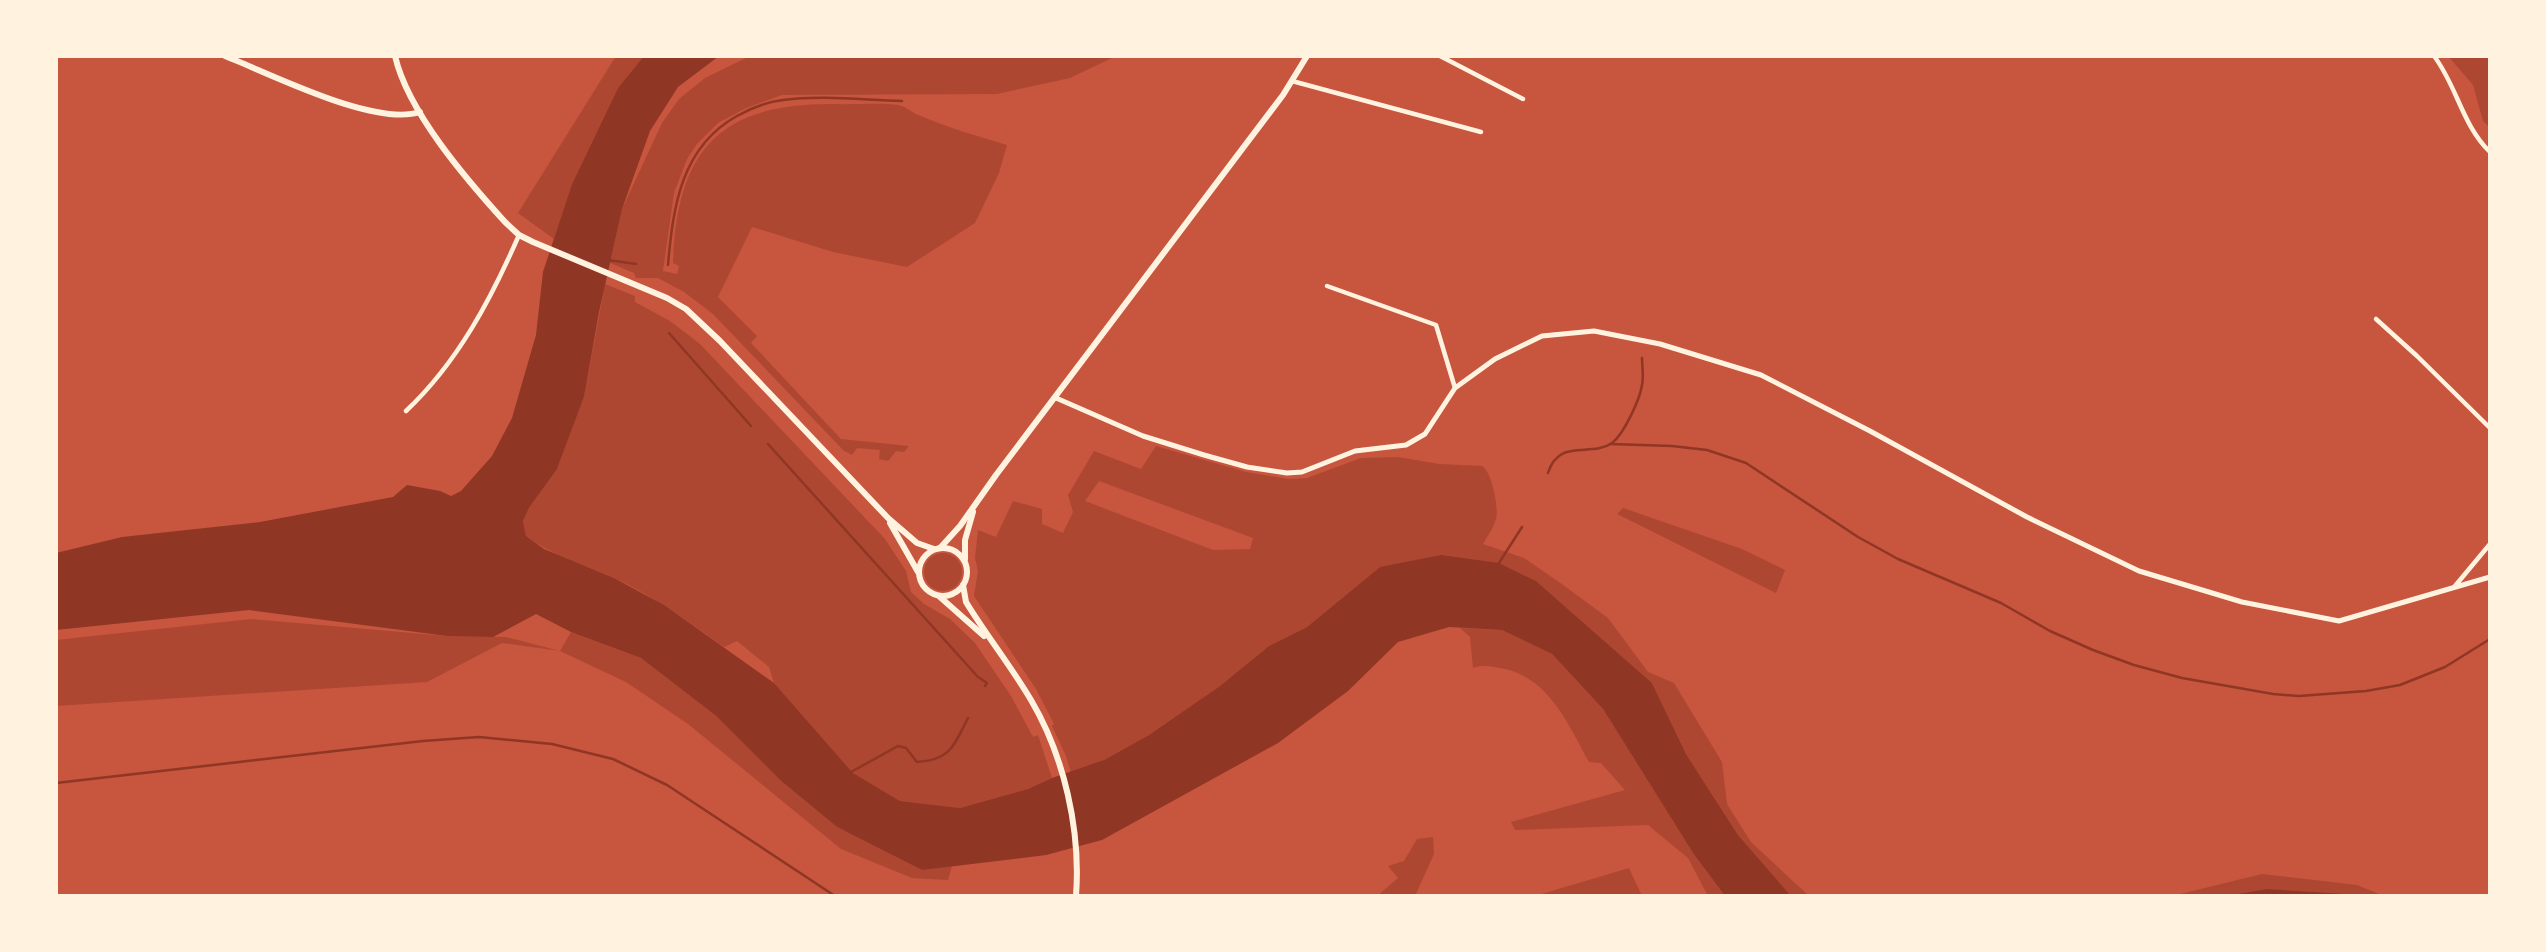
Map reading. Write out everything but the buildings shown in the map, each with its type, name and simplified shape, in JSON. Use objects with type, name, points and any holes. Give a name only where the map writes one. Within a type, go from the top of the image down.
[{"type":"main road","points":[[225,56],[333,100],[357,107],[401,115],[420,112]]},
{"type":"main road","points":[[395,56],[409,93],[428,126],[485,200],[520,235],[676,302],[699,320],[888,519],[917,543],[955,551],[965,562]]},
{"type":"main road","points":[[918,573],[923,558],[937,548],[974,506],[1056,398],[1292,81],[1307,56]]},
{"type":"main road","points":[[933,594],[947,596],[963,585],[966,577],[965,540],[974,506]]},
{"type":"main road","points":[[888,519],[923,586],[951,605],[991,642]]},
{"type":"main road","points":[[963,585],[966,602],[1024,688],[1044,724],[1060,767],[1067,794],[1076,864],[1076,896]]},
{"type":"street","points":[[1440,56],[1449,58],[1523,99]]},
{"type":"street","points":[[2434,56],[2448,75],[2466,118],[2490,152]]},
{"type":"street","points":[[1292,81],[1481,132]]},
{"type":"street","points":[[406,411],[431,387],[452,359],[494,292],[520,235]]},
{"type":"street","points":[[1327,286],[1436,325],[1455,388]]},
{"type":"street","points":[[2375,319],[2490,428]]},
{"type":"street","points":[[1056,398],[1143,436],[1247,467],[1287,473],[1315,468],[1355,451],[1406,445],[1425,434],[1455,388],[1495,359],[1542,336],[1594,331],[1660,344],[1761,376],[1870,431],[2027,517],[2139,571],[2242,602],[2339,621],[2490,578]]},
{"type":"street","points":[[2454,587],[2490,544]]},
{"type":"shaded area","points":[[616,56],[644,56],[618,88],[572,184],[554,239],[518,213]]},
{"type":"shaded area","points":[[644,56],[719,56],[678,87],[650,131],[622,209],[599,312],[584,397],[557,469],[523,521],[526,536],[544,549],[614,578],[664,605],[774,683],[853,773],[900,801],[960,808],[1028,789],[1104,760],[1149,735],[1220,686],[1269,646],[1307,627],[1380,567],[1441,555],[1499,563],[1536,581],[1652,683],[1686,754],[1738,835],[1791,896],[1725,896],[1693,853],[1603,709],[1552,654],[1502,630],[1449,627],[1398,642],[1348,691],[1278,743],[1102,840],[1046,855],[922,870],[837,827],[780,780],[715,715],[641,658],[571,632],[536,614],[493,637],[447,636],[249,610],[56,630],[56,553],[122,537],[260,522],[393,497],[407,485],[440,491],[451,496],[461,491],[492,456],[512,418],[536,335],[543,272],[572,184],[618,88]]},
{"type":"shaded area","points":[[750,56],[1116,56],[1070,78],[997,94],[782,95],[746,108],[718,123],[697,144],[687,159],[674,193],[663,271],[677,274],[679,266],[673,263],[676,223],[684,189],[696,162],[713,140],[735,123],[763,112],[797,106],[896,105],[942,124],[1007,145],[999,173],[975,223],[907,267],[833,252],[752,227],[718,297],[757,336],[751,343],[841,439],[909,446],[904,452],[896,451],[888,461],[879,459],[880,450],[857,448],[852,455],[843,450],[713,314],[684,292],[658,278],[636,278],[634,273],[610,263],[622,209],[662,123],[679,99],[705,78]]},
{"type":"shaded area","points":[[2448,56],[2490,56],[2490,128],[2483,121],[2473,85]]},
{"type":"shaded area","points":[[605,284],[635,296],[635,302],[670,321],[700,344],[885,539],[906,571],[911,592],[924,604],[950,619],[975,643],[1011,696],[1033,737],[1038,735],[1052,778],[1028,789],[960,808],[900,801],[853,773],[774,683],[769,667],[737,641],[724,647],[643,593],[558,554],[526,536],[523,521],[557,469],[584,397]]},
{"type":"shaded area","points":[[1156,446],[1246,472],[1289,479],[1307,478],[1361,458],[1398,457],[1439,464],[1482,466],[1492,483],[1497,514],[1483,544],[1524,558],[1559,582],[1608,618],[1648,672],[1674,683],[1722,762],[1727,804],[1751,842],[1809,896],[1791,896],[1738,835],[1686,754],[1652,683],[1536,581],[1499,563],[1380,567],[1307,627],[1269,646],[1220,686],[1149,735],[1104,760],[1071,773],[1052,726],[1054,724],[1036,689],[974,596],[978,571],[975,558],[978,530],[996,537],[1013,501],[1042,509],[1042,524],[1063,533],[1073,512],[1068,495],[1094,451],[1141,469]],"holes":[[[1099,481],[1253,538],[1250,549],[1213,550],[1085,501]]]},
{"type":"shaded area","points":[[1623,508],[1742,549],[1785,570],[1776,593],[1617,514]]},
{"type":"shaded area","points":[[943,553],[956,559],[962,572],[956,585],[943,591],[930,585],[924,572],[930,559]]},
{"type":"shaded area","points":[[251,619],[447,636],[506,637],[560,651],[502,643],[427,682],[56,706],[56,640]]},
{"type":"shaded area","points":[[1460,628],[1502,630],[1552,654],[1603,709],[1693,853],[1725,896],[1708,896],[1688,858],[1648,825],[1515,830],[1511,822],[1625,790],[1601,763],[1589,762],[1564,717],[1543,690],[1516,672],[1486,666],[1473,668],[1470,637]]},
{"type":"shaded area","points":[[571,632],[641,658],[715,715],[780,780],[837,827],[922,870],[952,866],[948,880],[912,878],[841,849],[688,724],[626,682],[560,651]]},
{"type":"shaded area","points":[[1433,837],[1434,854],[1415,896],[1377,896],[1398,878],[1388,866],[1404,861],[1417,839]]},
{"type":"shaded area","points":[[1629,868],[1642,896],[1535,896]]},
{"type":"shaded area","points":[[2262,874],[2357,885],[2384,896],[2266,889],[2226,896],[2172,896]]},
{"type":"shaded area","points":[[2266,889],[2348,894],[2354,896],[2226,896]]},
{"type":"waterway","points":[[668,265],[673,222],[683,180],[703,144],[718,129],[748,110],[783,100],[828,98],[902,101]]},
{"type":"waterway","points":[[608,260],[636,264]]},
{"type":"waterway","points":[[669,333],[751,426]]},
{"type":"waterway","points":[[1548,473],[1560,455],[1604,447],[1617,438],[1631,416],[1641,391],[1642,358]]},
{"type":"waterway","points":[[768,444],[978,677],[987,683],[985,686]]},
{"type":"waterway","points":[[1611,444],[1707,450],[1746,463],[1858,537],[1898,559],[2001,603],[2050,631],[2093,650],[2182,678],[2299,696],[2366,691],[2400,685],[2445,667],[2490,639]]},
{"type":"waterway","points":[[1499,563],[1522,527]]},
{"type":"waterway","points":[[851,772],[898,746],[906,748],[917,762],[937,758],[950,749],[968,718]]},
{"type":"waterway","points":[[56,783],[423,741],[479,737],[552,744],[613,759],[667,785],[835,896]]}]
